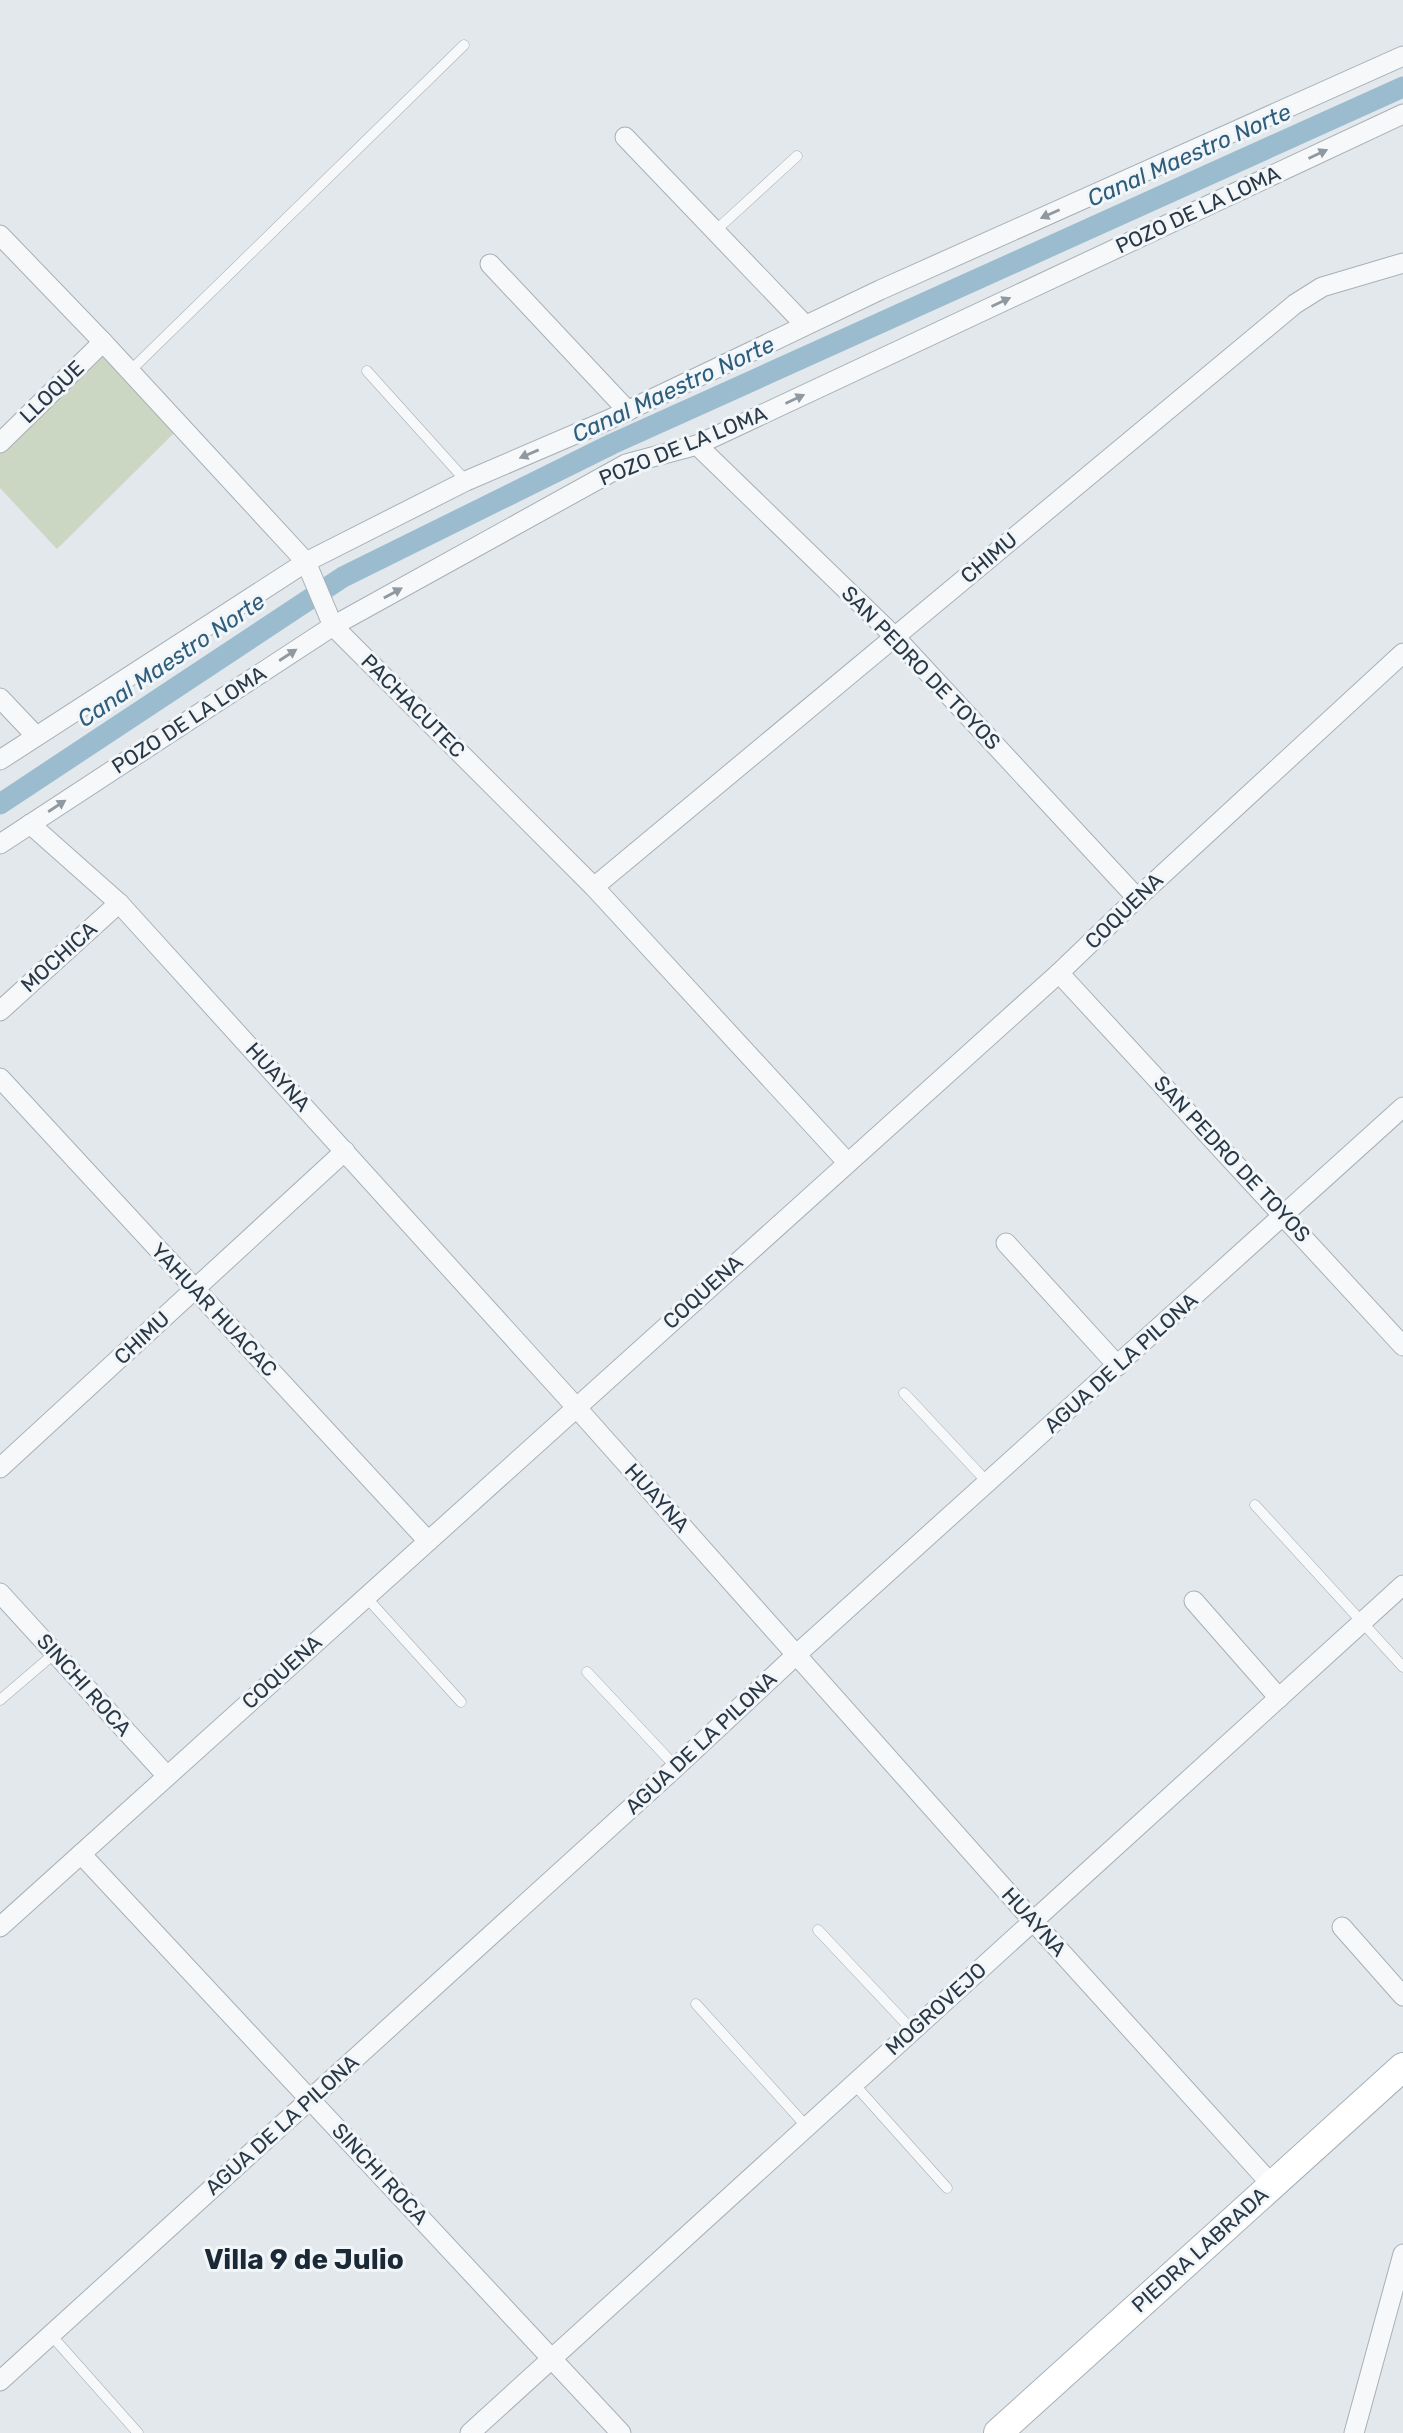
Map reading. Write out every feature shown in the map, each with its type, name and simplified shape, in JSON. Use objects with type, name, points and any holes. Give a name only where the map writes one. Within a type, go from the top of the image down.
[{"type":"main road","name":"PIEDRA LABRADA","points":[[998,2433],[1403,2067]]},
{"type":"street","points":[[0,760],[306,562],[466,481],[628,411],[805,325],[1403,56]]},
{"type":"street","name":"POZO DE LA LOMA","points":[[0,844],[333,626],[626,464],[697,445],[1403,114]]},
{"type":"street","points":[[625,137],[805,325]]},
{"type":"street","name":"PACHACUTEC","points":[[0,235],[306,562],[333,626],[594,887],[848,1162]]},
{"type":"street","name":"CHIMU","points":[[594,887],[1295,304],[1322,287],[1403,263]]},
{"type":"street","points":[[490,264],[628,411]]},
{"type":"street","name":"LLOQUE","points":[[0,443],[103,342]]},
{"type":"street","name":"SAN PEDRO DE TOYOS","points":[[697,445],[895,637],[1137,898]]},
{"type":"street","name":"COQUENA","points":[[0,1927],[1059,973],[1403,653]]},
{"type":"street","points":[[0,698],[36,736]]},
{"type":"street","name":"HUAYNA","points":[[30,824],[119,903],[576,1406],[1033,1921],[1272,2185]]},
{"type":"street","name":"MOCHICA","points":[[0,1011],[119,903]]},
{"type":"street","name":"SAN PEDRO DE TOYOS","points":[[1059,973],[1403,1346]]},
{"type":"street","name":"YAHUAR HUACAC","points":[[0,1078],[428,1541]]},
{"type":"street","name":"AGUA DE LA PILONA","points":[[0,2381],[796,1655],[1403,1107]]},
{"type":"street","name":"CHIMU","points":[[0,1468],[345,1151]]},
{"type":"street","points":[[1006,1243],[1118,1366]]},
{"type":"street","name":"MOGROVEJO","points":[[470,2433],[1403,1586]]},
{"type":"street","name":"SINCHI ROCA","points":[[0,1593],[167,1776]]},
{"type":"street","points":[[1194,1601],[1279,1698]]},
{"type":"street","name":"SINCHI ROCA","points":[[82,1854],[621,2433]]},
{"type":"street","points":[[1342,1927],[1403,1996]]},
{"type":"street","points":[[1354,2433],[1403,2254]]},
{"type":"lane","points":[[130,371],[464,45]]},
{"type":"lane","points":[[715,231],[797,156]]},
{"type":"lane","points":[[367,371],[466,481]]},
{"type":"lane","points":[[904,1393],[988,1483]]},
{"type":"lane","points":[[1255,1505],[1403,1667]]},
{"type":"lane","points":[[366,1597],[461,1702]]},
{"type":"lane","points":[[0,1700],[55,1653]]},
{"type":"lane","points":[[587,1672],[676,1767]]},
{"type":"lane","points":[[818,1930],[913,2031]]},
{"type":"lane","points":[[696,2004],[807,2127]]},
{"type":"lane","points":[[853,2084],[947,2188]]},
{"type":"lane","points":[[51,2335],[138,2433]]},
{"type":"green space","points":[[98,347],[176,431],[57,549],[0,488],[0,443]]},
{"type":"waterway","name":"Canal Maestro Norte","points":[[0,804],[343,577],[612,444],[1403,87]]},
{"type":"district","name":"Villa 9 de Julio","points":[[304,2259]]}]
